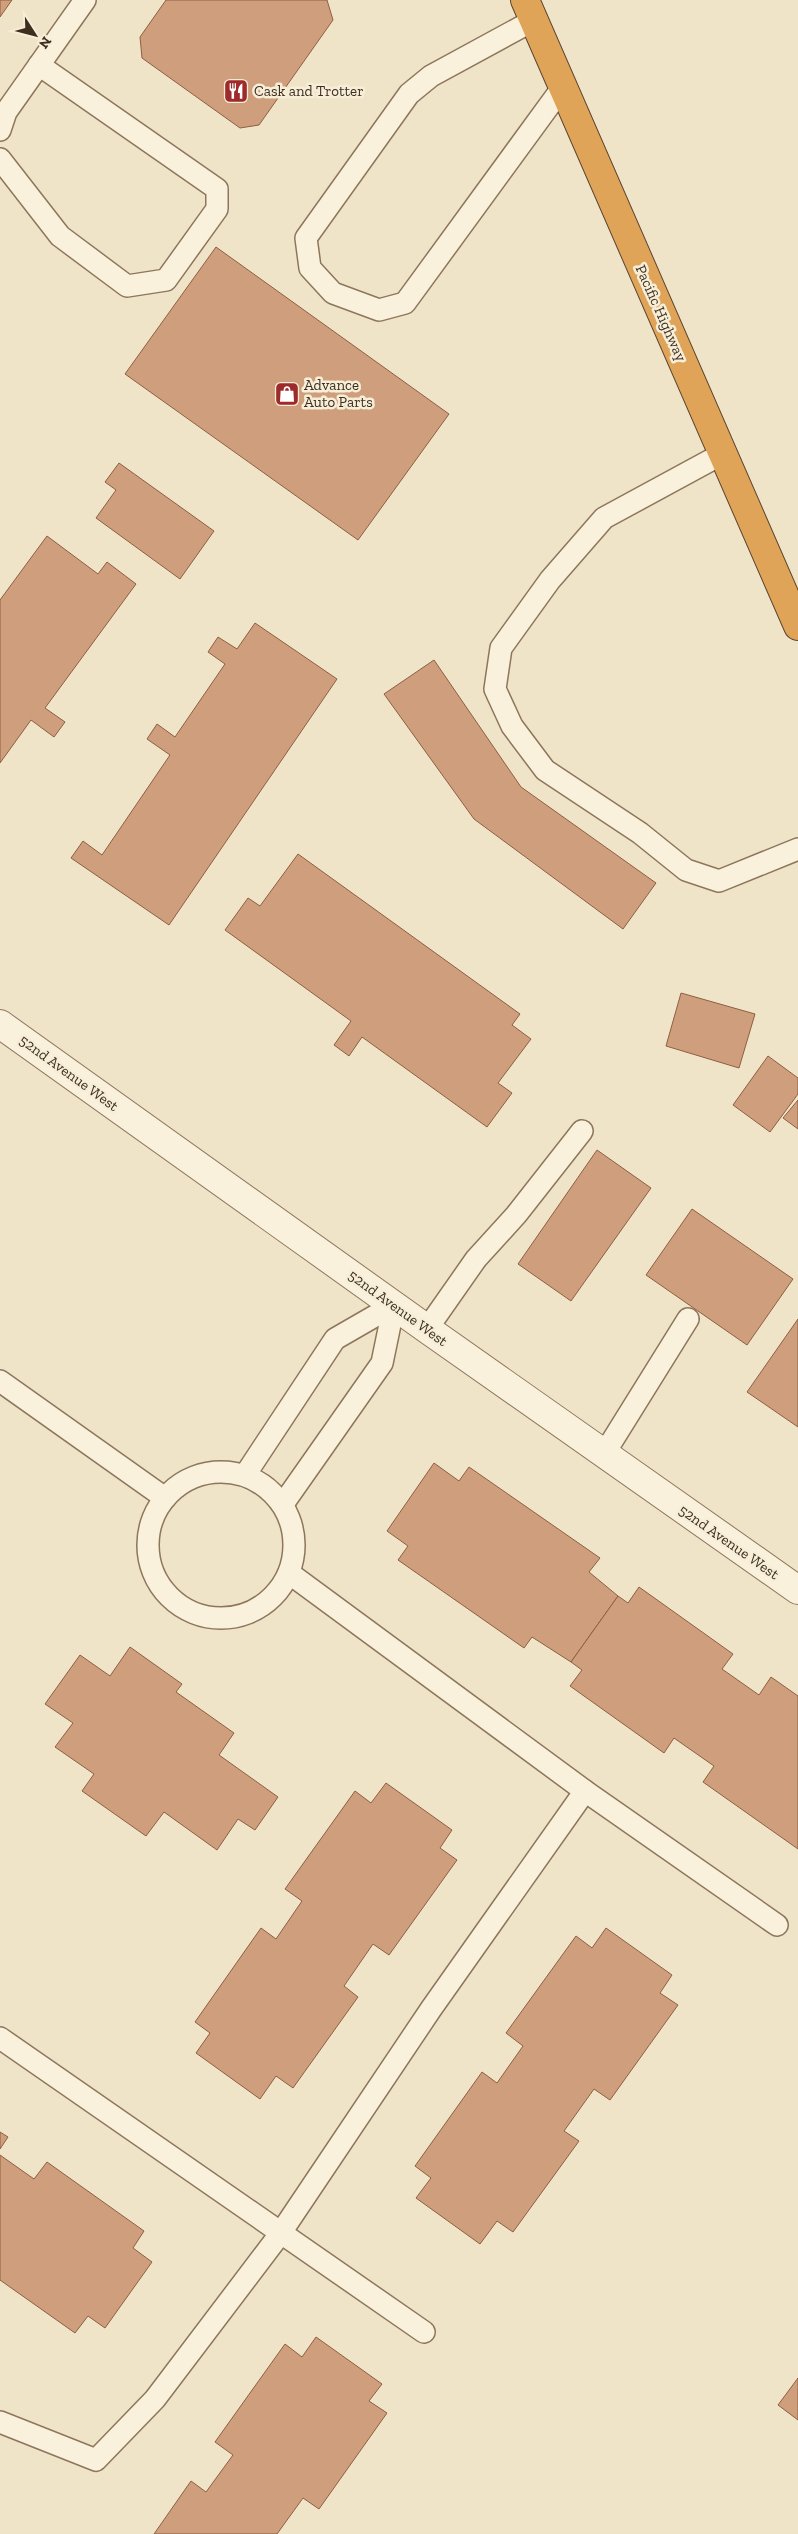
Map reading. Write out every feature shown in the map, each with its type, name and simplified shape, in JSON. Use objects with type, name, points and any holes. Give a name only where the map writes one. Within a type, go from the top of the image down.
[{"type":"highway","name":"Pacific Highway","points":[[530,10],[562,88],[798,626]]},
{"type":"street","name":"52nd Avenue West","points":[[0,1024],[427,1330],[798,1590]]},
{"type":"lane","points":[[0,130],[6,112],[85,0]]},
{"type":"lane","points":[[530,10],[431,76],[409,94],[306,238],[310,268],[333,293],[342,297],[379,310],[404,303],[562,88]]},
{"type":"lane","points":[[0,159],[60,236],[127,286],[166,280],[217,209],[217,189],[39,65]]},
{"type":"lane","points":[[722,454],[604,518],[550,580],[501,648],[495,689],[512,726],[545,770],[640,833],[686,870],[719,882],[798,849]]},
{"type":"lane","points":[[427,1330],[476,1259],[516,1215],[582,1131]]},
{"type":"lane","points":[[245,1475],[334,1339],[394,1305]]},
{"type":"lane","points":[[283,1504],[382,1363],[394,1305]]},
{"type":"lane","points":[[604,1454],[688,1320]]},
{"type":"lane","points":[[0,1382],[166,1498]]},
{"type":"lane","points":[[221,1471],[245,1475],[267,1487],[283,1504],[293,1526],[295,1550],[289,1574],[277,1594],[258,1610],[236,1618],[211,1619],[188,1611],[168,1597],[154,1576],[148,1553],[149,1528],[159,1506],[166,1498],[176,1488],[197,1476],[221,1471]]},
{"type":"lane","points":[[289,1574],[585,1791],[777,1925]]},
{"type":"lane","points":[[0,2422],[96,2460],[155,2399],[280,2234],[431,2009],[585,1791]]},
{"type":"lane","points":[[0,2038],[280,2234],[424,2332]]},
{"type":"building","points":[[0,0],[12,0],[0,17]]},
{"type":"building","name":"Cask and Trotter","points":[[166,0],[327,0],[333,20],[259,125],[240,128],[142,58],[140,37]]},
{"type":"building","name":"Advance Auto Parts","points":[[216,247],[449,414],[358,540],[125,374]]},
{"type":"building","points":[[119,463],[214,531],[180,579],[96,518],[116,490],[105,482]]},
{"type":"building","points":[[47,536],[98,574],[107,562],[136,584],[45,708],[65,722],[54,737],[31,720],[0,763],[0,600]]},
{"type":"building","points":[[255,623],[337,679],[169,925],[71,858],[83,841],[102,855],[170,755],[147,739],[157,724],[175,737],[225,664],[208,652],[218,637],[237,649]]},
{"type":"building","points":[[434,660],[521,787],[656,883],[623,929],[474,819],[384,694]]},
{"type":"building","points":[[298,854],[520,1014],[512,1025],[531,1039],[498,1083],[512,1093],[487,1127],[362,1037],[349,1056],[334,1045],[351,1021],[225,930],[248,898],[260,906]]},
{"type":"building","points":[[681,993],[755,1014],[739,1068],[666,1046]]},
{"type":"building","points":[[768,1056],[798,1078],[798,1094],[770,1132],[733,1105]]},
{"type":"building","points":[[798,1100],[798,1129],[783,1118]]},
{"type":"building","points":[[597,1150],[651,1188],[571,1301],[518,1264]]},
{"type":"building","points":[[692,1209],[793,1279],[747,1345],[646,1275]]},
{"type":"building","points":[[798,1319],[798,1427],[747,1392]]},
{"type":"building","points":[[434,1463],[459,1481],[469,1467],[600,1558],[589,1572],[618,1596],[571,1662],[532,1637],[524,1648],[398,1560],[408,1546],[387,1531]]},
{"type":"building","points":[[639,1587],[733,1654],[722,1669],[759,1695],[771,1677],[798,1696],[798,1849],[703,1782],[714,1766],[674,1738],[664,1753],[570,1686],[582,1670],[571,1662],[618,1596],[628,1603]]},
{"type":"building","points":[[130,1647],[182,1684],[176,1692],[234,1733],[219,1755],[278,1797],[255,1830],[238,1819],[217,1850],[164,1812],[146,1836],[82,1791],[94,1774],[55,1747],[73,1723],[45,1704],[80,1655],[110,1676]]},
{"type":"building","points":[[386,1783],[452,1830],[440,1848],[457,1860],[389,1955],[373,1944],[344,1986],[358,1997],[293,2088],[276,2076],[260,2099],[196,2053],[210,2033],[195,2022],[261,1928],[276,1939],[302,1901],[285,1889],[355,1791],[371,1803]]},
{"type":"building","points":[[606,1928],[672,1975],[660,1993],[678,2005],[610,2100],[594,2089],[564,2131],[579,2141],[513,2232],[497,2221],[480,2244],[416,2198],[431,2178],[415,2166],[482,2072],[497,2083],[523,2046],[506,2033],[576,1936],[592,1948]]},
{"type":"building","points":[[0,2132],[8,2137],[0,2149]]},
{"type":"building","points":[[0,2155],[34,2179],[47,2162],[144,2231],[133,2248],[152,2262],[105,2328],[88,2316],[75,2333],[0,2280]]},
{"type":"building","points":[[316,2337],[382,2384],[369,2401],[387,2413],[319,2509],[303,2498],[277,2534],[154,2534],[191,2481],[206,2492],[233,2455],[215,2442],[285,2344],[302,2357]]},
{"type":"building","points":[[798,2378],[798,2420],[778,2405]]},
{"type":"place","name":"Cask and Trotter","points":[[236,91]]},
{"type":"place","name":"Advance Auto Parts","points":[[287,394]]}]
